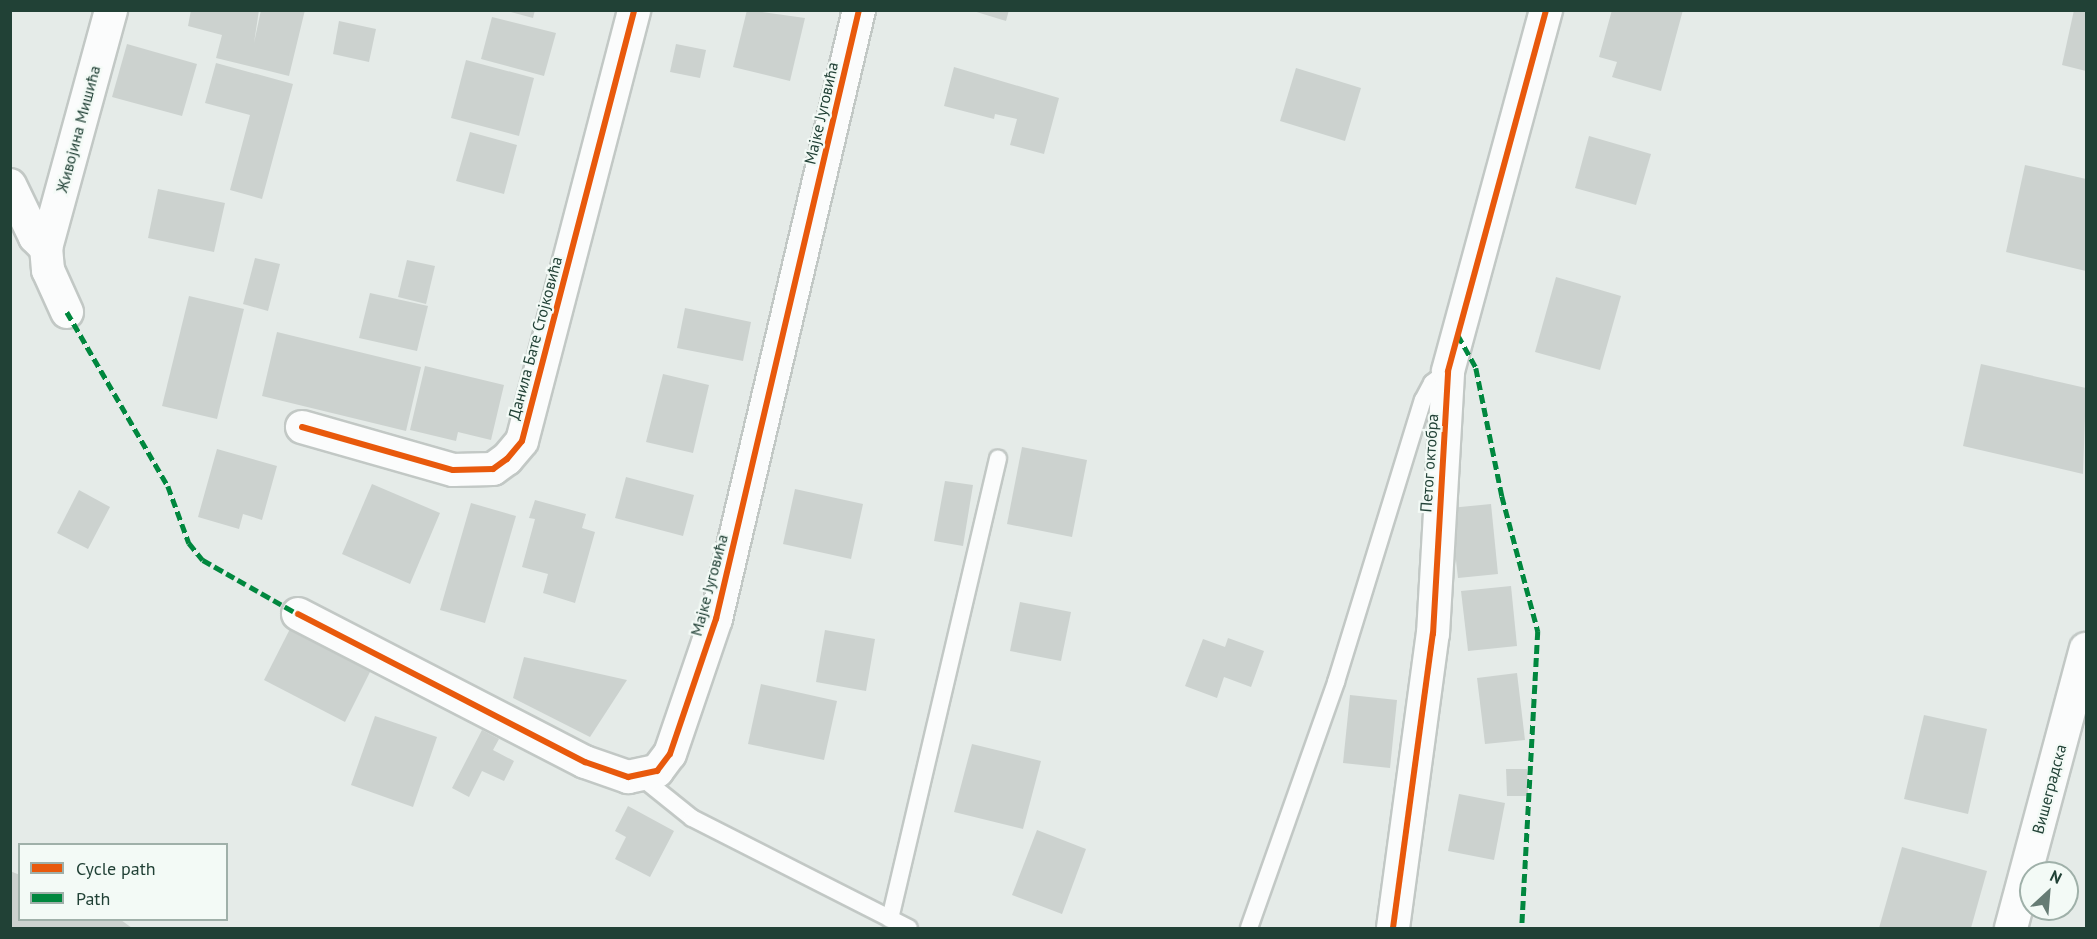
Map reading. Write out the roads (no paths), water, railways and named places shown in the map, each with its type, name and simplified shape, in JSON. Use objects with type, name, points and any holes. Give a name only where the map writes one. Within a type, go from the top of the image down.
[{"type":"street","name":"Живојина Мишића","points":[[67,312],[48,270],[46,248],[111,10]]},
{"type":"street","name":"Данила Бате Стојковића","points":[[302,427],[453,470],[493,469],[515,450],[522,441],[634,10]]},
{"type":"street","name":"Мајке Југовића","points":[[641,777],[657,771],[670,753],[716,619],[859,10]]},
{"type":"street","name":"Петог октобра","points":[[1393,928],[1433,634],[1448,371],[1546,10]]},
{"type":"street","name":"Живојина Мишића","points":[[10,185],[35,237],[46,248]]},
{"type":"street","points":[[298,614],[585,762],[610,773],[641,777]]},
{"type":"street","name":"Вишеградска","points":[[2011,928],[2086,649]]},
{"type":"lane","points":[[1249,928],[1336,682],[1423,400],[1432,383],[1448,371]]},
{"type":"lane","points":[[890,919],[998,459]]},
{"type":"lane","points":[[641,777],[692,818],[909,928]]}]
